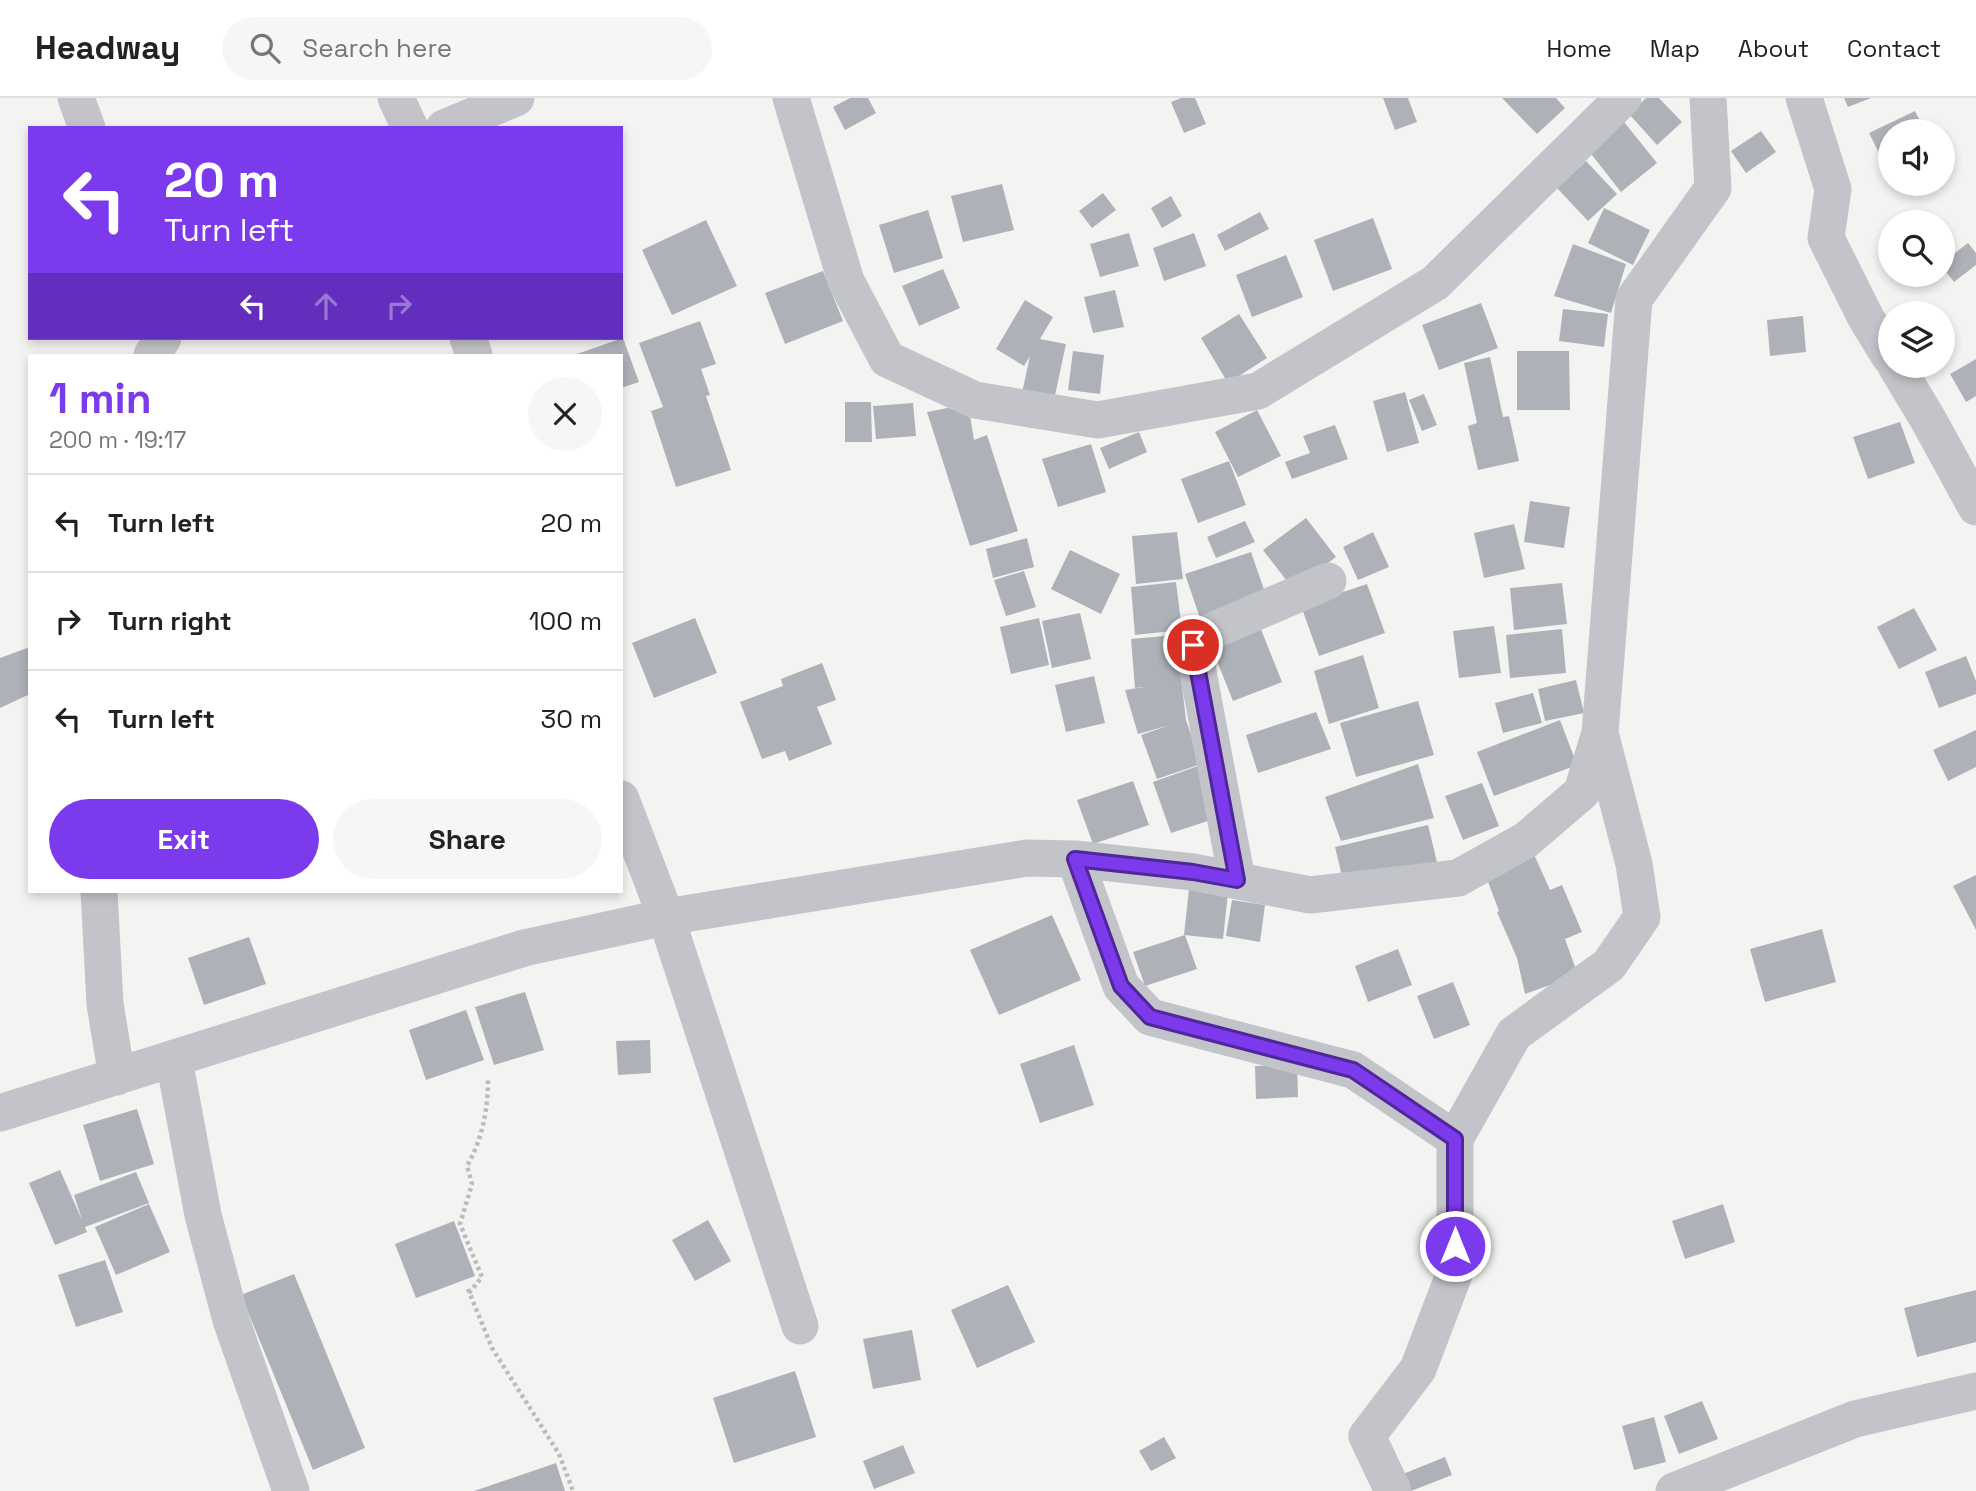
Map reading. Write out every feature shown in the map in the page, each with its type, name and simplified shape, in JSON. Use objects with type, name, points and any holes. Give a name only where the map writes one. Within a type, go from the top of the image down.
[{"type":"street","points":[[76,98],[86,126]]},
{"type":"street","points":[[396,98],[409,126]]},
{"type":"street","points":[[449,126],[516,98]]},
{"type":"street","points":[[791,98],[846,281],[887,359],[975,400],[1098,419],[1258,391],[1281,377],[1434,283],[1623,98]]},
{"type":"street","points":[[0,1113],[524,948],[666,917],[1027,858],[1075,859],[1193,872],[1310,895],[1458,878],[1527,840],[1582,792],[1600,733],[1634,299],[1713,188],[1708,98]]},
{"type":"street","points":[[1804,98],[1833,190],[1826,238],[1878,338]]},
{"type":"street","points":[[1903,378],[1972,491]]},
{"type":"street","points":[[1237,880],[1193,645],[1203,635],[1328,582]]},
{"type":"street","points":[[1393,1491],[1367,1436],[1418,1369],[1455,1272],[1455,1139],[1514,1034],[1609,965],[1642,918],[1634,864],[1600,733]]},
{"type":"street","points":[[623,804],[666,917],[800,1326]]},
{"type":"street","points":[[1075,859],[1121,986],[1150,1017],[1353,1070],[1455,1139]]},
{"type":"street","points":[[99,893],[105,1004],[117,1077]]},
{"type":"street","points":[[174,1060],[203,1215],[231,1320],[291,1491]]},
{"type":"street","points":[[1674,1491],[1855,1419],[1976,1391]]},
{"type":"path","points":[[488,1079],[488,1102],[477,1148],[467,1166],[472,1184],[460,1224],[482,1277],[468,1291],[492,1348],[559,1454],[573,1491]]},
{"type":"building","points":[[850,98],[868,98],[876,113],[845,130],[833,107]]},
{"type":"building","points":[[1181,98],[1195,98],[1206,124],[1184,133],[1171,102]]},
{"type":"building","points":[[1383,98],[1408,98],[1417,122],[1395,130]]},
{"type":"building","points":[[1502,98],[1556,98],[1565,108],[1537,134]]},
{"type":"building","points":[[1646,98],[1659,98],[1682,122],[1657,145],[1629,114]]},
{"type":"building","points":[[1844,98],[1871,98],[1848,107]]},
{"type":"building","points":[[1915,111],[1919,119],[1898,119]]},
{"type":"building","points":[[1624,122],[1657,163],[1621,192],[1588,150]]},
{"type":"building","points":[[1878,129],[1878,151],[1869,133]]},
{"type":"building","points":[[1761,131],[1776,152],[1746,173],[1731,151]]},
{"type":"building","points":[[1586,161],[1617,194],[1588,221],[1557,188]]},
{"type":"building","points":[[1002,184],[1014,230],[963,242],[951,196]]},
{"type":"building","points":[[1103,193],[1116,210],[1092,228],[1079,211]]},
{"type":"building","points":[[1171,196],[1182,216],[1162,228],[1151,208]]},
{"type":"building","points":[[1604,208],[1650,230],[1633,265],[1588,243]]},
{"type":"building","points":[[928,210],[943,258],[894,273],[879,225]]},
{"type":"building","points":[[1260,212],[1269,229],[1225,251],[1217,235]]},
{"type":"building","points":[[1373,218],[1392,269],[1333,291],[1314,240]]},
{"type":"building","points":[[706,220],[737,286],[672,315],[642,250]]},
{"type":"building","points":[[1129,233],[1139,266],[1100,277],[1090,244]]},
{"type":"building","points":[[1194,233],[1206,266],[1164,281],[1153,248]]},
{"type":"building","points":[[1968,243],[1976,253],[1976,265],[1955,281],[1955,253]]},
{"type":"building","points":[[1573,244],[1626,264],[1611,313],[1554,296]]},
{"type":"building","points":[[1286,255],[1303,297],[1252,317],[1236,275]]},
{"type":"building","points":[[943,269],[960,308],[919,326],[902,286]]},
{"type":"building","points":[[823,271],[843,321],[785,344],[765,293]]},
{"type":"building","points":[[1115,290],[1124,327],[1093,333],[1084,297]]},
{"type":"building","points":[[1025,300],[1053,317],[1040,339],[1066,344],[1054,400],[1022,393],[1030,356],[1024,366],[996,349]]},
{"type":"building","points":[[1481,303],[1498,348],[1439,370],[1422,325]]},
{"type":"building","points":[[1563,309],[1608,314],[1604,347],[1559,341]]},
{"type":"building","points":[[1239,314],[1267,358],[1228,383],[1201,338]]},
{"type":"building","points":[[1803,316],[1806,352],[1770,356],[1767,320]]},
{"type":"building","points":[[700,321],[716,364],[701,369],[710,395],[706,396],[731,470],[676,487],[651,411],[663,407],[639,343]]},
{"type":"building","points":[[623,338],[639,382],[623,387],[623,354],[577,354]]},
{"type":"building","points":[[1073,351],[1104,355],[1100,394],[1068,390]]},
{"type":"building","points":[[1517,351],[1569,351],[1570,410],[1517,410]]},
{"type":"building","points":[[1490,357],[1503,417],[1509,416],[1519,461],[1478,470],[1468,426],[1477,423],[1464,363]]},
{"type":"building","points":[[1976,359],[1976,396],[1966,402],[1952,378],[1955,378],[1955,371]]},
{"type":"building","points":[[1405,392],[1419,443],[1387,452],[1373,401]]},
{"type":"building","points":[[1424,394],[1437,425],[1422,431],[1409,400]]},
{"type":"building","points":[[845,402],[871,402],[872,442],[845,442]]},
{"type":"building","points":[[913,403],[916,436],[876,439],[873,406]]},
{"type":"building","points":[[968,404],[974,440],[987,435],[1018,531],[970,546],[927,412]]},
{"type":"building","points":[[1257,410],[1281,456],[1238,477],[1215,432]]},
{"type":"building","points":[[1900,422],[1915,463],[1868,479],[1853,437]]},
{"type":"building","points":[[1335,425],[1348,459],[1292,479],[1285,462],[1310,453],[1303,436]]},
{"type":"building","points":[[1139,432],[1147,452],[1109,469],[1100,448]]},
{"type":"building","points":[[1091,444],[1106,492],[1058,507],[1042,459]]},
{"type":"building","points":[[1229,461],[1246,505],[1198,523],[1181,479]]},
{"type":"building","points":[[1530,501],[1570,507],[1564,548],[1524,542]]},
{"type":"building","points":[[1306,518],[1336,557],[1293,589],[1263,550]]},
{"type":"building","points":[[1245,521],[1255,542],[1216,558],[1207,537]]},
{"type":"building","points":[[1514,524],[1525,569],[1484,578],[1474,533]]},
{"type":"building","points":[[1177,532],[1183,579],[1136,584],[1132,536]]},
{"type":"building","points":[[1373,532],[1389,567],[1358,580],[1343,547]]},
{"type":"building","points":[[1027,538],[1034,567],[993,578],[986,549]]},
{"type":"building","points":[[1070,550],[1120,574],[1101,614],[1051,589]]},
{"type":"building","points":[[1251,552],[1268,601],[1202,624],[1185,574]]},
{"type":"building","points":[[1024,571],[1036,607],[1006,616],[994,580]]},
{"type":"building","points":[[1176,582],[1182,630],[1135,635],[1131,587]]},
{"type":"building","points":[[1562,583],[1567,624],[1514,630],[1510,588]]},
{"type":"building","points":[[1367,584],[1385,633],[1319,656],[1301,606]]},
{"type":"building","points":[[1914,608],[1937,650],[1899,669],[1877,627]]},
{"type":"building","points":[[1080,613],[1091,659],[1052,668],[1042,621]]},
{"type":"building","points":[[695,618],[717,673],[654,698],[632,643]]},
{"type":"building","points":[[1039,618],[1049,665],[1011,674],[1000,627]]},
{"type":"building","points":[[1494,626],[1501,673],[1459,678],[1453,631]]},
{"type":"building","points":[[1260,627],[1282,682],[1233,701],[1211,646]]},
{"type":"building","points":[[1562,629],[1566,673],[1510,678],[1506,635]]},
{"type":"building","points":[[1176,635],[1186,720],[1201,764],[1157,779],[1141,735],[1170,725],[1138,734],[1125,690],[1144,687],[1135,688],[1131,639]]},
{"type":"building","points":[[28,648],[28,695],[0,708],[0,658]]},
{"type":"building","points":[[1363,655],[1379,708],[1329,724],[1314,671]]},
{"type":"building","points":[[1966,656],[1976,681],[1976,694],[1939,708],[1925,672]]},
{"type":"building","points":[[822,663],[836,700],[817,707],[832,744],[789,761],[785,751],[762,759],[740,702],[783,686],[781,679]]},
{"type":"building","points":[[1094,676],[1105,723],[1066,732],[1055,685]]},
{"type":"building","points":[[1576,680],[1584,713],[1545,721],[1538,689]]},
{"type":"building","points":[[1533,693],[1542,723],[1503,733],[1495,703]]},
{"type":"building","points":[[1418,701],[1434,755],[1356,777],[1340,723]]},
{"type":"building","points":[[1316,712],[1331,749],[1258,773],[1246,735]]},
{"type":"building","points":[[1560,720],[1577,765],[1494,796],[1477,752]]},
{"type":"building","points":[[1976,730],[1976,767],[1948,781],[1933,750]]},
{"type":"building","points":[[1418,764],[1434,818],[1341,841],[1325,797]]},
{"type":"building","points":[[1198,766],[1217,818],[1171,833],[1153,782]]},
{"type":"building","points":[[1133,781],[1149,825],[1093,844],[1077,800]]},
{"type":"building","points":[[1482,783],[1499,826],[1463,840],[1445,796]]},
{"type":"building","points":[[1428,825],[1437,862],[1344,884],[1335,847]]},
{"type":"building","points":[[1532,850],[1550,890],[1562,885],[1582,932],[1565,939],[1578,975],[1525,994],[1517,958],[1497,912],[1499,911],[1485,874]]},
{"type":"building","points":[[1976,875],[1976,930],[1953,886]]},
{"type":"building","points":[[1189,889],[1228,893],[1223,939],[1184,935]]},
{"type":"building","points":[[1232,900],[1265,905],[1260,942],[1226,936]]},
{"type":"building","points":[[1052,915],[1081,980],[999,1015],[970,950]]},
{"type":"building","points":[[1822,929],[1836,982],[1765,1002],[1750,949]]},
{"type":"building","points":[[1185,935],[1197,969],[1145,986],[1133,952]]},
{"type":"building","points":[[249,937],[266,984],[204,1005],[188,958]]},
{"type":"building","points":[[1398,949],[1412,985],[1368,1002],[1355,966]]},
{"type":"building","points":[[1453,982],[1470,1025],[1434,1039],[1417,996]]},
{"type":"building","points":[[525,992],[544,1050],[494,1065],[475,1007]]},
{"type":"building","points":[[466,1010],[484,1060],[426,1080],[409,1030]]},
{"type":"building","points":[[650,1040],[651,1073],[618,1075],[616,1041]]},
{"type":"building","points":[[1074,1045],[1094,1105],[1040,1123],[1020,1064]]},
{"type":"building","points":[[1297,1065],[1298,1097],[1256,1099],[1255,1066]]},
{"type":"building","points":[[137,1109],[154,1164],[100,1181],[83,1125]]},
{"type":"building","points":[[60,1170],[82,1220],[74,1195],[136,1172],[149,1203],[85,1227],[87,1232],[55,1245],[29,1183]]},
{"type":"building","points":[[149,1204],[170,1252],[116,1275],[95,1227]]},
{"type":"building","points":[[1723,1204],[1735,1242],[1685,1259],[1672,1221]]},
{"type":"building","points":[[708,1220],[731,1261],[695,1281],[672,1240]]},
{"type":"building","points":[[454,1221],[475,1276],[416,1298],[395,1244]]},
{"type":"building","points":[[105,1260],[123,1312],[76,1327],[58,1275]]},
{"type":"building","points":[[294,1274],[365,1448],[313,1470],[241,1295]]},
{"type":"building","points":[[1008,1285],[1035,1342],[977,1368],[951,1310]]},
{"type":"building","points":[[1976,1290],[1976,1342],[1917,1357],[1904,1308]]},
{"type":"building","points":[[912,1330],[921,1380],[873,1389],[863,1339]]},
{"type":"building","points":[[795,1371],[816,1437],[734,1463],[713,1398]]},
{"type":"building","points":[[1702,1401],[1718,1439],[1679,1454],[1664,1416]]},
{"type":"building","points":[[1654,1417],[1666,1462],[1634,1470],[1622,1426]]},
{"type":"building","points":[[1164,1437],[1176,1458],[1151,1471],[1139,1451]]},
{"type":"building","points":[[903,1445],[915,1473],[874,1489],[863,1461]]},
{"type":"building","points":[[1445,1457],[1452,1475],[1411,1491],[1403,1474]]},
{"type":"building","points":[[556,1463],[565,1491],[474,1491]]},
{"type":"route","points":[[1193,645],[1237,880],[1193,872],[1075,859],[1121,986],[1150,1017],[1353,1070],[1455,1139],[1455,1246]]}]
